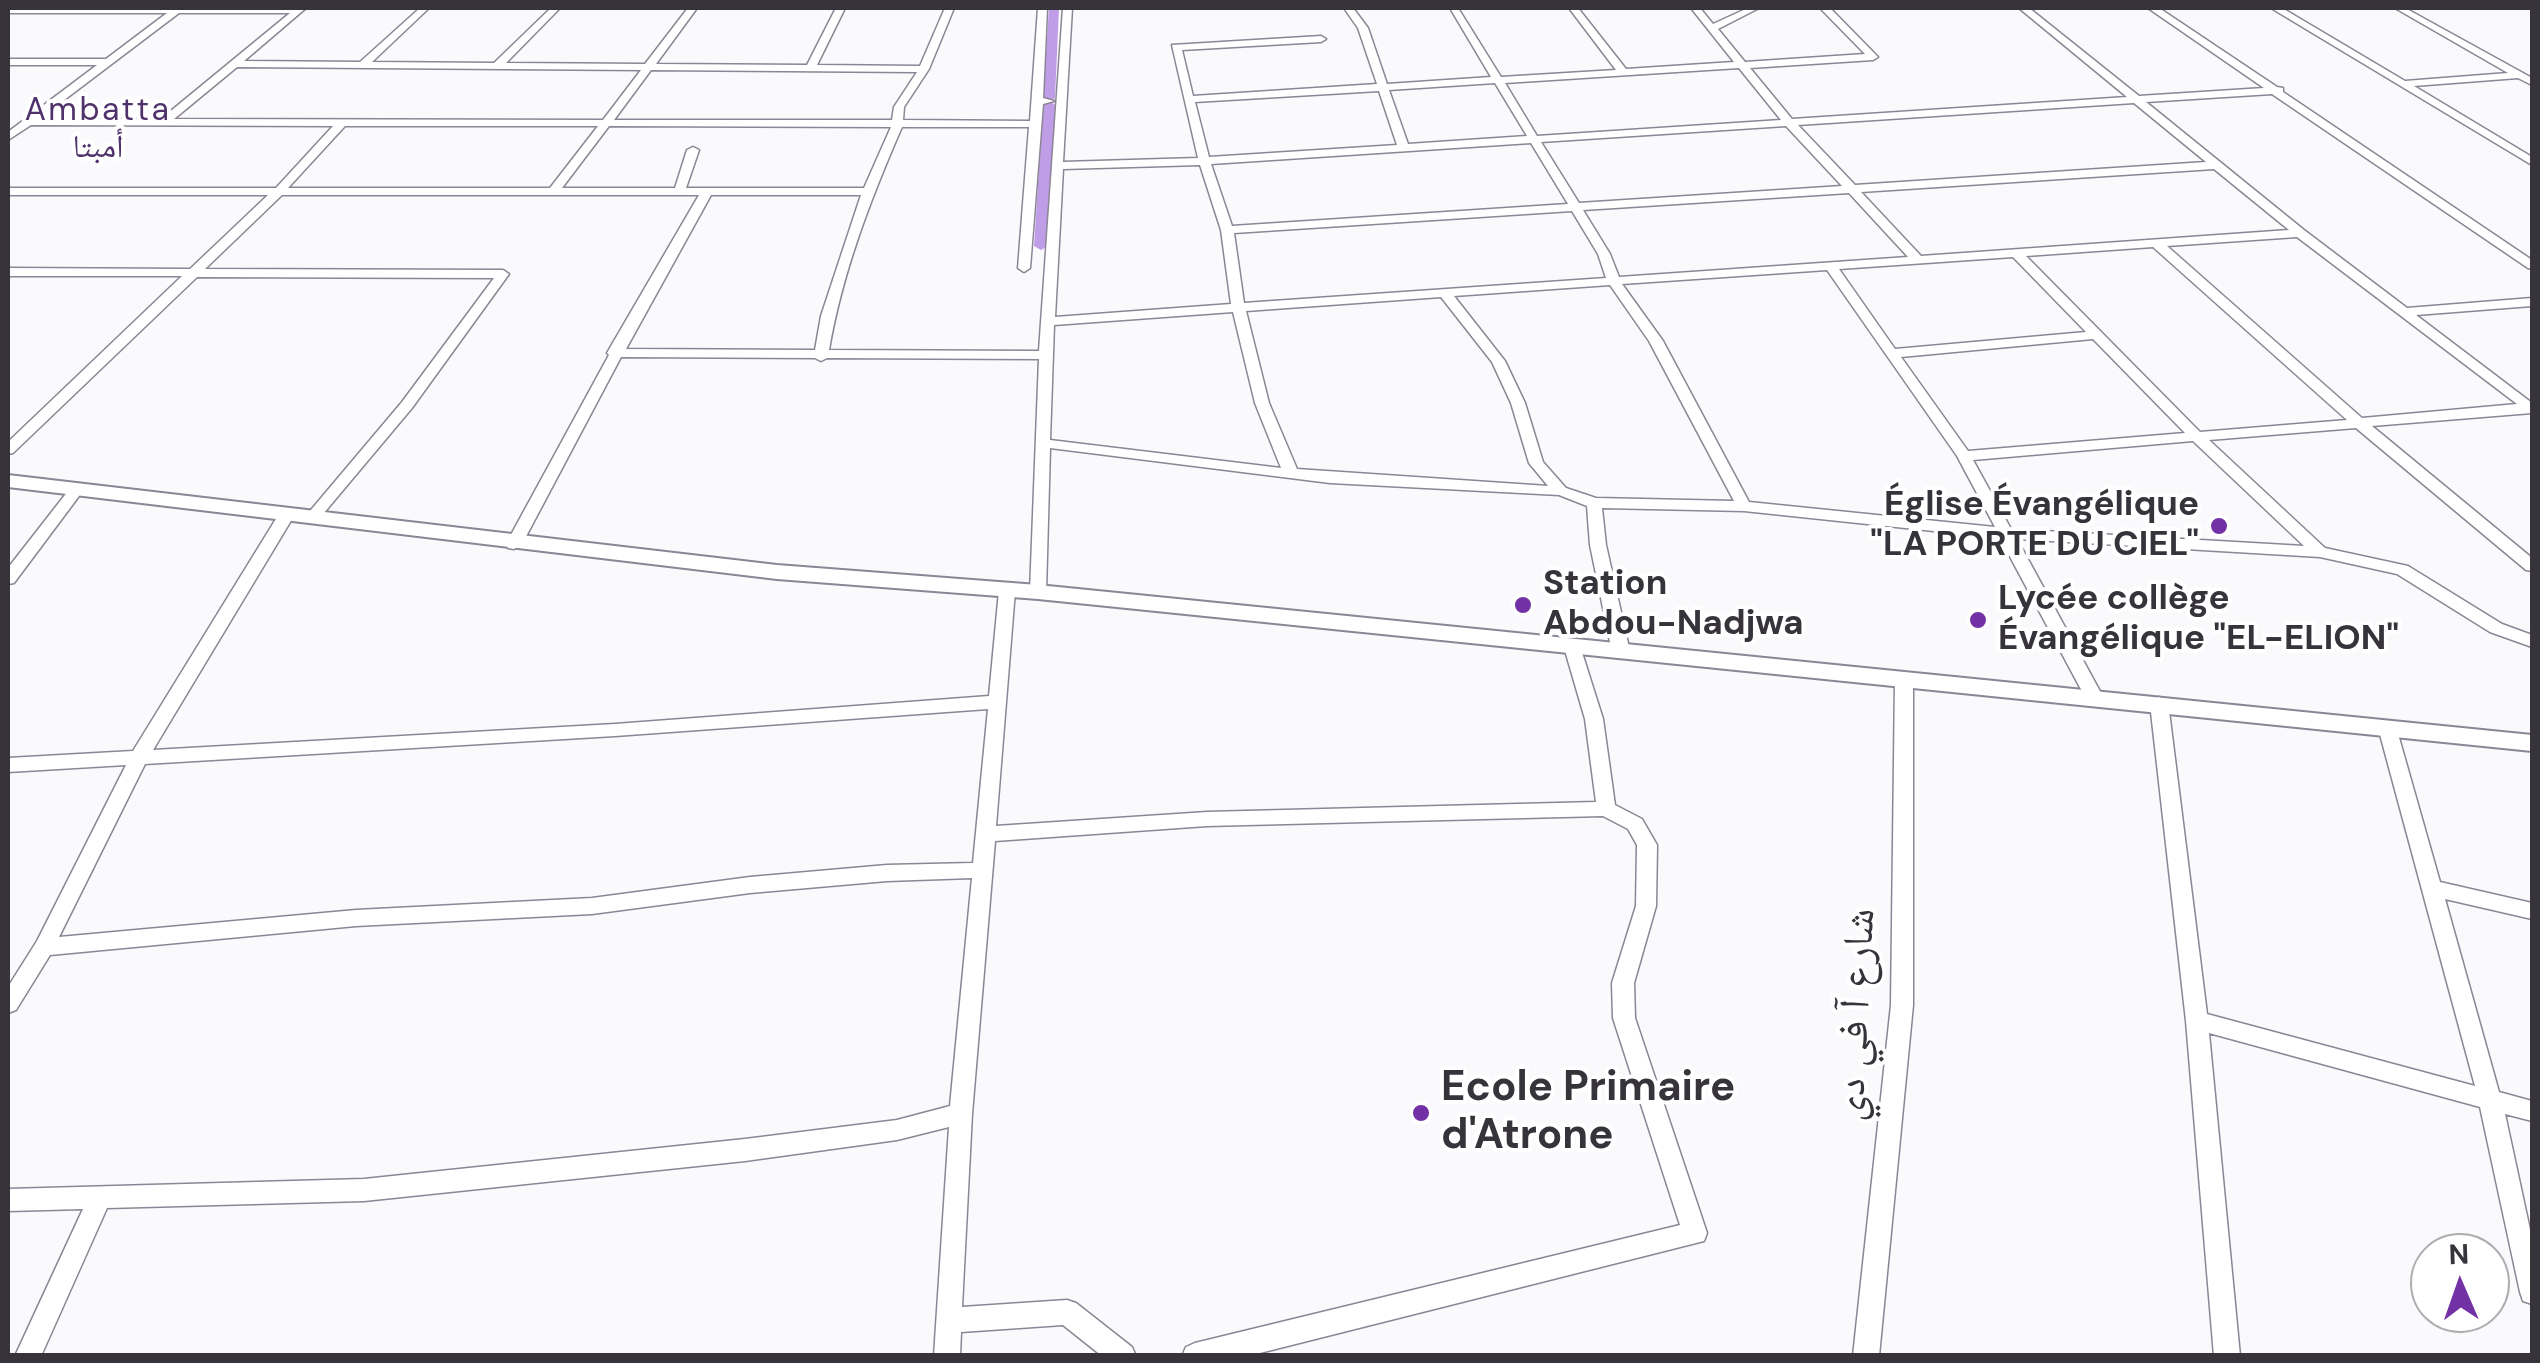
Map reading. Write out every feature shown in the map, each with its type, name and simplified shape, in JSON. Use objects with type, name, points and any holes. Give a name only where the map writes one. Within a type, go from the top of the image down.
[{"type":"street","points":[[8,10],[301,8]]},
{"type":"street","points":[[163,123],[301,8]]},
{"type":"street","points":[[363,65],[425,8]]},
{"type":"street","points":[[498,65],[556,8]]},
{"type":"street","points":[[555,190],[693,8]]},
{"type":"street","points":[[812,67],[841,8]]},
{"type":"street","points":[[821,357],[828,316],[868,192],[897,125],[900,108],[924,69],[950,8]]},
{"type":"street","points":[[1024,268],[1043,8]]},
{"type":"street","points":[[1038,592],[1046,355],[1067,8]]},
{"type":"street","points":[[1348,8],[1362,28],[1403,147]]},
{"type":"street","points":[[1454,8],[1530,139],[1575,206],[1614,282],[1656,341],[1744,506]]},
{"type":"street","points":[[1573,8],[1624,72]]},
{"type":"street","points":[[1695,8],[1715,26],[1788,122],[1917,259]]},
{"type":"street","points":[[1715,26],[1756,8]]},
{"type":"street","points":[[1191,98],[1873,57],[1826,8]]},
{"type":"street","points":[[2024,8],[2300,233],[2532,407]]},
{"type":"street","points":[[2153,8],[2532,265]]},
{"type":"street","points":[[2276,8],[2532,162]]},
{"type":"street","points":[[2399,8],[2532,82]]},
{"type":"street","points":[[8,137],[176,10]]},
{"type":"street","points":[[1291,473],[1262,403],[1239,311],[1227,230],[1204,161],[1176,47],[1321,39]]},
{"type":"street","points":[[8,62],[108,62]]},
{"type":"street","points":[[235,64],[924,69]]},
{"type":"street","points":[[2405,84],[2519,75]]},
{"type":"street","points":[[1057,166],[1204,161],[2279,90]]},
{"type":"street","points":[[1038,101],[1061,101]]},
{"type":"street","points":[[28,122],[1035,124]]},
{"type":"street","points":[[8,450],[279,191],[343,122]]},
{"type":"street","points":[[680,190],[693,150]]},
{"type":"street","points":[[1227,230],[2218,165]]},
{"type":"street","points":[[514,544],[597,392],[614,353],[708,190]]},
{"type":"street","points":[[8,191],[868,192]]},
{"type":"street","points":[[1048,321],[1239,311],[2300,233]]},
{"type":"street","points":[[2155,242],[2360,423],[2532,566]]},
{"type":"street","points":[[2015,252],[2196,436],[2320,552]]},
{"type":"street","points":[[1830,266],[1964,456],[2092,695]]},
{"type":"street","points":[[8,272],[503,274],[407,405],[313,516]]},
{"type":"street","points":[[1445,294],[1498,361],[1518,403],[1536,463],[1561,490]]},
{"type":"street","points":[[2404,312],[2532,302]]},
{"type":"street","points":[[1894,353],[2097,335]]},
{"type":"street","points":[[614,353],[821,357],[1046,355]]},
{"type":"street","points":[[1964,456],[2532,407]]},
{"type":"street","points":[[1042,443],[1291,473],[1561,490],[1594,502],[1744,506],[2004,532],[2320,552],[2402,570],[2496,628],[2532,641]]},
{"type":"street","points":[[8,480],[514,544],[2092,695],[2532,742]]},
{"type":"street","points":[[8,578],[77,489]]},
{"type":"street","points":[[1594,502],[1598,545],[1621,652]]},
{"type":"street","points":[[8,1004],[44,947],[139,758],[287,514]]},
{"type":"street","points":[[947,1356],[961,1114],[989,834],[1007,592]]},
{"type":"street","points":[[1573,647],[1594,719],[1606,810]]},
{"type":"street","name":"شارع آ في دي","points":[[1866,1356],[1902,1005],[1904,678]]},
{"type":"street","points":[[8,765],[998,702]]},
{"type":"street","points":[[2160,703],[2197,1021],[2227,1356]]},
{"type":"street","points":[[2387,727],[2436,889],[2490,1099],[2532,1292]]},
{"type":"street","points":[[989,834],[1207,819],[1606,810],[1635,824],[1648,845],[1646,906],[1623,984],[1624,1018],[1695,1232],[1196,1356]]},
{"type":"street","points":[[44,947],[356,918],[592,906],[750,885],[887,873],[984,870]]},
{"type":"street","points":[[2436,889],[2532,911]]},
{"type":"street","points":[[2197,1021],[2532,1111]]},
{"type":"street","points":[[8,1200],[364,1190],[532,1175],[897,1130],[961,1114]]},
{"type":"street","points":[[28,1356],[100,1196]]},
{"type":"street","points":[[951,1320],[1067,1312],[1123,1356]]},
{"type":"waterway","points":[[1053,44],[1054,8]]},
{"type":"waterway","points":[[1049,98],[1053,48]]},
{"type":"waterway","points":[[1041,246],[1049,105]]},
{"type":"place","name":"Église Évangélique \"LA PORTE DU CIEL\"","points":[[2219,526]]},
{"type":"place","name":"Station Abdou-Nadjwa","points":[[1523,605]]},
{"type":"place","name":"Lycée collège Évangélique \"EL-ELION\"","points":[[1978,620]]},
{"type":"place","name":"Ecole Primaire d'Atrone","points":[[1421,1113]]},
{"type":"district","name":"Ambatta أمبتا","points":[[98,130]]}]
